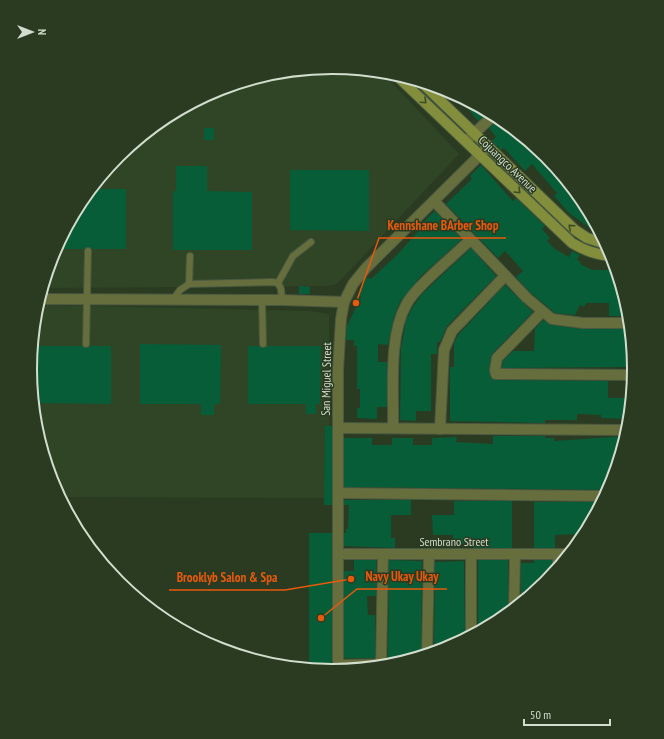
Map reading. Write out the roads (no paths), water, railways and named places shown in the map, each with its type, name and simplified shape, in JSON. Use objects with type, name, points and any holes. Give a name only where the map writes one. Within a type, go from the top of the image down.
[{"type":"main road","name":"Cojuangco Avenue","points":[[406,84],[572,243],[583,250],[597,255],[604,255]]},
{"type":"main road","name":"Cojuangco Avenue","points":[[431,92],[575,230],[587,238],[598,242]]},
{"type":"street","points":[[466,141],[489,120]]},
{"type":"street","name":"San Miguel Street","points":[[338,664],[338,370],[341,319],[344,302],[353,284],[366,268],[489,146]]},
{"type":"street","points":[[434,201],[505,276],[542,312],[552,319],[564,322],[623,323]]},
{"type":"street","points":[[393,428],[394,350],[398,322],[406,304],[470,240]]},
{"type":"street","points":[[440,428],[444,350],[452,330],[505,276]]},
{"type":"street","points":[[46,299],[172,301],[282,300],[344,302]]},
{"type":"street","points":[[542,312],[498,358],[495,370],[496,374],[627,375]]},
{"type":"street","points":[[338,428],[620,430]]},
{"type":"street","points":[[338,493],[599,496]]},
{"type":"street","name":"Sembrano Street","points":[[338,554],[562,554]]},
{"type":"street","points":[[381,660],[383,554]]},
{"type":"street","points":[[427,649],[429,554]]},
{"type":"street","points":[[471,554],[471,629]]},
{"type":"street","points":[[514,602],[515,554]]},
{"type":"street","points":[[558,554],[558,559]]},
{"type":"lane","points":[[278,283],[293,256],[311,242]]},
{"type":"lane","points":[[86,344],[88,251]]},
{"type":"lane","points":[[189,284],[190,256]]},
{"type":"lane","points":[[172,301],[180,290],[189,284],[278,283]]},
{"type":"lane","points":[[278,283],[281,289],[282,300]]},
{"type":"lane","points":[[262,300],[263,344]]},
{"type":"place","name":"Kennshane BArber Shop","points":[[356,303]]},
{"type":"place","name":"Brooklyb Salon & Spa","points":[[351,579]]},
{"type":"place","name":"Navy Ukay Ukay","points":[[321,618]]}]
